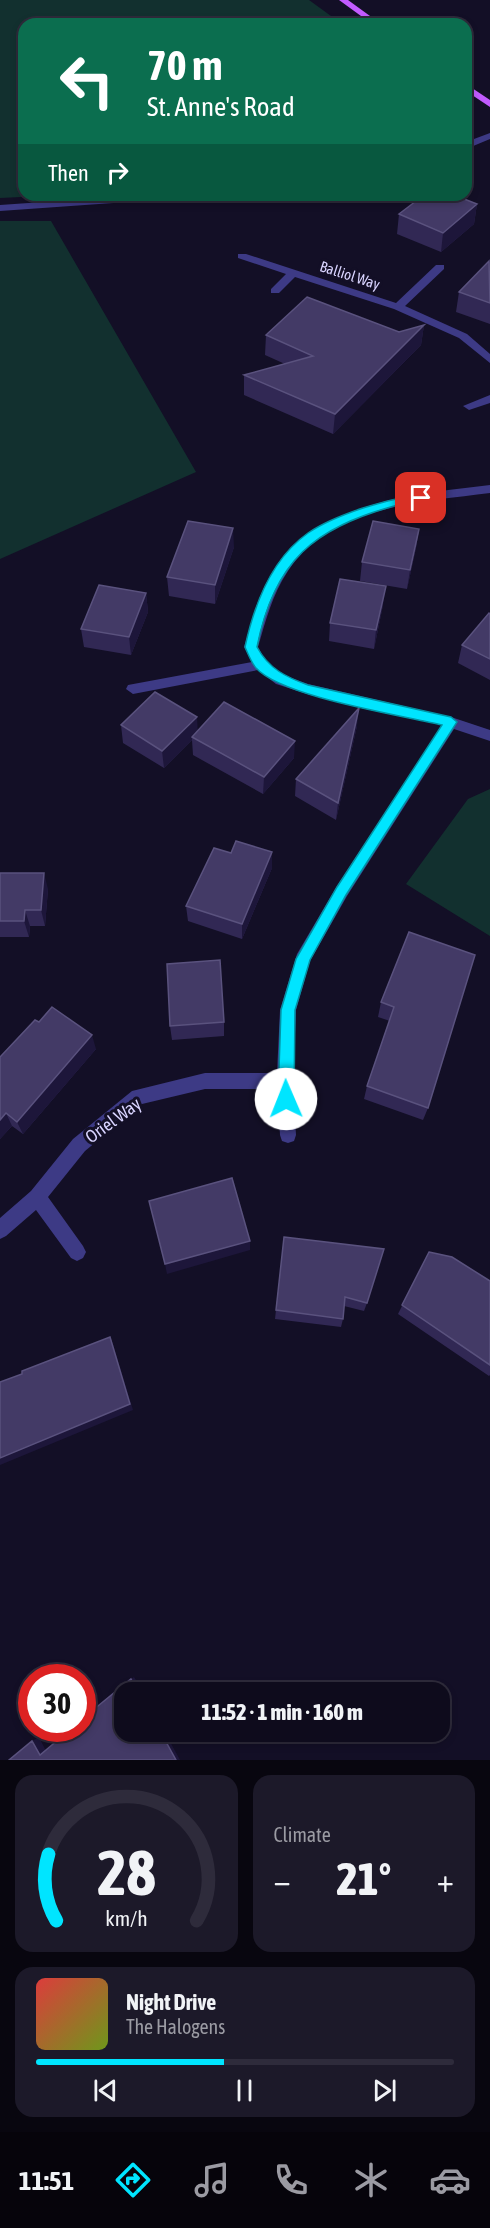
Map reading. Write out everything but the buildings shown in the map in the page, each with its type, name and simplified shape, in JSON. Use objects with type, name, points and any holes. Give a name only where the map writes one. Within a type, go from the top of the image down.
[{"type":"main road","points":[[343,0],[368,18]]},
{"type":"main road","points":[[472,91],[490,104]]},
{"type":"street","points":[[472,144],[490,136]]},
{"type":"street","points":[[0,208],[99,201]]},
{"type":"street","name":"Balliol Way","points":[[242,256],[398,307],[463,336],[490,360]]},
{"type":"street","name":"Balliol Way","points":[[398,307],[440,267]]},
{"type":"street","name":"Balliol Way","points":[[275,291],[293,273]]},
{"type":"street","points":[[469,406],[490,399]]},
{"type":"street","points":[[490,489],[399,501],[350,517],[313,535],[288,558],[270,587],[254,629],[250,647],[260,664],[281,680],[307,689],[451,722],[490,736]]},
{"type":"street","points":[[133,689],[260,664]]},
{"type":"street","points":[[288,1135],[285,1081],[288,1010],[303,959],[342,891],[451,722]]},
{"type":"street","name":"Oriel Way","points":[[0,1230],[37,1197],[79,1145],[138,1097],[205,1081],[285,1081]]},
{"type":"street","points":[[37,1197],[77,1252]]},
{"type":"green space","points":[[0,0],[309,0],[334,18],[18,18],[18,197],[0,198]]},
{"type":"green space","points":[[0,221],[51,221],[196,472],[0,559]]},
{"type":"green space","points":[[490,789],[490,936],[406,884],[468,799]]},
{"type":"route","points":[[286,1099],[288,1010],[303,959],[342,891],[451,722],[307,689],[281,680],[260,664],[250,647],[254,629],[270,587],[288,558],[313,535],[350,517],[399,501],[421,498]]}]
